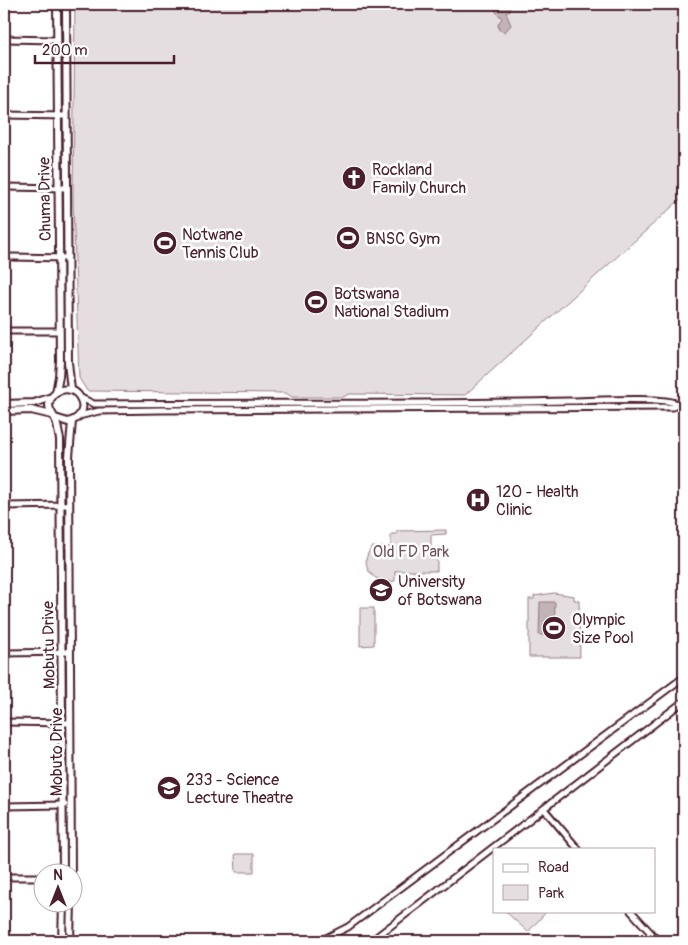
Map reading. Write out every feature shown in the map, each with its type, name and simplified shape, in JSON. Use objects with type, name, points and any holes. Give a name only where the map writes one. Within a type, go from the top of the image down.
[{"type":"main road","name":"Chuma Drive","points":[[54,395],[59,376],[56,4]]},
{"type":"main road","name":"Chuma Drive","points":[[66,4],[68,362],[71,390]]},
{"type":"main road","points":[[4,404],[34,403],[66,389],[71,390],[81,398],[83,407],[79,416],[72,421],[63,422],[37,411],[4,411]]},
{"type":"main road","points":[[53,417],[49,406],[54,395]]},
{"type":"main road","name":"Mobutu Drive","points":[[53,417],[60,439],[63,862]]},
{"type":"main road","name":"Mobuto Drive","points":[[71,862],[69,446],[72,421]]},
{"type":"main road","points":[[62,736],[70,736]]},
{"type":"main road","points":[[62,941],[63,912]]},
{"type":"main road","points":[[70,940],[71,912]]},
{"type":"street","points":[[4,39],[56,40]]},
{"type":"street","points":[[4,115],[66,116]]},
{"type":"street","points":[[4,187],[67,188]]},
{"type":"street","points":[[12,257],[67,258]]},
{"type":"street","points":[[4,331],[59,331]]},
{"type":"street","points":[[81,398],[94,404],[615,400],[673,401],[677,404],[684,404]]},
{"type":"street","points":[[615,400],[615,408]]},
{"type":"street","points":[[529,402],[529,409]]},
{"type":"street","points":[[79,416],[99,411],[615,408],[673,407],[677,404]]},
{"type":"street","points":[[4,506],[69,505]]},
{"type":"street","points":[[4,653],[70,652]]},
{"type":"street","points":[[320,941],[348,927],[684,677]]},
{"type":"street","points":[[371,941],[684,701]]},
{"type":"street","points":[[4,722],[70,723]]},
{"type":"street","points":[[4,806],[70,805]]},
{"type":"street","points":[[544,808],[577,848]]},
{"type":"street","points":[[4,877],[32,877]]},
{"type":"street","points":[[632,912],[658,941]]},
{"type":"green space","points":[[75,4],[684,4],[684,196],[465,395],[349,394],[343,397],[292,397],[286,393],[87,391],[79,378],[73,201]]},
{"type":"green space","name":"Old FD Park","points":[[446,530],[446,534],[431,535],[431,551],[437,552],[437,571],[395,571],[395,581],[387,581],[374,577],[367,567],[366,560],[372,547],[391,547],[391,534],[397,534],[397,531]]},
{"type":"green space","name":"Olympic Size Pool","points":[[554,593],[574,596],[574,600],[579,600],[580,657],[529,657],[529,599],[534,599],[534,596]]},
{"type":"green space","points":[[360,608],[374,608],[374,645],[360,646]]},
{"type":"green space","points":[[235,854],[254,854],[254,872],[236,872]]},
{"type":"green space","points":[[506,912],[546,912],[528,932]]},
{"type":"shaded area","points":[[494,4],[509,4],[511,7],[506,13],[511,25],[505,32],[499,30],[498,24],[502,18],[496,12]]},
{"type":"shaded area","points":[[540,602],[555,602],[554,635],[539,635]]},
{"type":"place","name":"Rockland Family Church","points":[[354,178]]},
{"type":"place","name":"BNSC Gym","points":[[348,238]]},
{"type":"place","name":"Notwane Tennis Club","points":[[165,243]]},
{"type":"place","name":"Botswana National Stadium","points":[[316,302]]},
{"type":"place","name":"120 - Health Clinic","points":[[478,500]]},
{"type":"place","name":"University of Botswana","points":[[381,590]]},
{"type":"place","name":"Olympic Size Pool","points":[[554,628]]},
{"type":"place","name":"233 - Science Lecture Theatre","points":[[169,788]]}]
